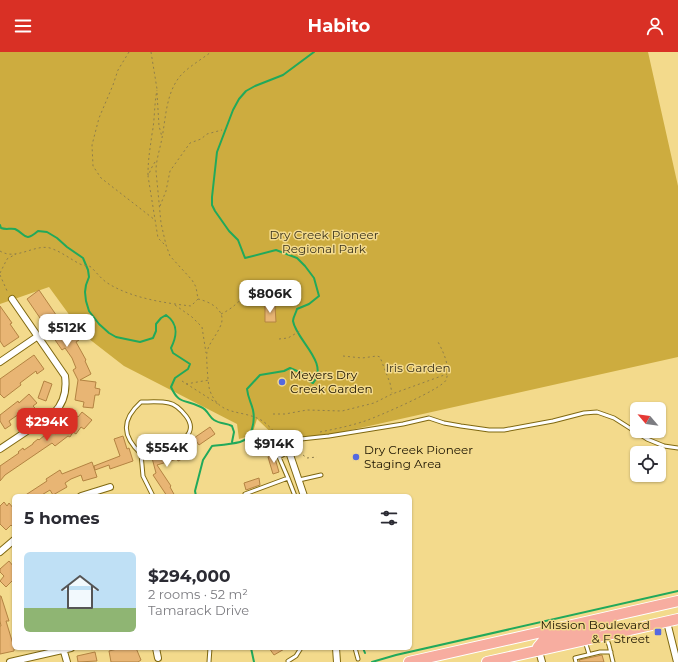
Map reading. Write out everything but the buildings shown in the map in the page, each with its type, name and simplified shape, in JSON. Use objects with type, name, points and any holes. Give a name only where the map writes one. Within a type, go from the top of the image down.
[{"type":"main road","points":[[409,662],[678,601]]},
{"type":"main road","points":[[538,651],[538,647],[543,641],[592,630],[616,615]]},
{"type":"main road","points":[[487,662],[678,619]]},
{"type":"street","points":[[0,449],[54,413],[60,407],[65,395],[66,386],[65,376],[12,299]]},
{"type":"street","points":[[0,362],[38,336]]},
{"type":"street","points":[[286,443],[303,494]]},
{"type":"street","points":[[88,494],[110,487]]},
{"type":"street","points":[[0,552],[12,542]]},
{"type":"street","points":[[667,622],[677,662]]},
{"type":"street","points":[[10,662],[60,650]]},
{"type":"street","points":[[64,650],[67,662]]},
{"type":"street","points":[[156,650],[158,658]]},
{"type":"street","points":[[336,650],[337,662]]},
{"type":"street","points":[[538,651],[542,662]]},
{"type":"lane","points":[[141,454],[171,447],[190,432],[190,422],[182,411],[170,403],[141,402],[134,408],[127,419],[126,433],[132,445],[141,454],[143,476],[152,494]]},
{"type":"lane","points":[[295,438],[301,439],[329,436],[403,424],[429,418],[444,423],[461,426],[489,430],[504,430],[553,421],[584,413],[597,412],[614,418],[647,439],[663,446],[678,448]]},
{"type":"lane","points":[[288,452],[279,457],[294,494]]},
{"type":"lane","points":[[299,480],[321,475]]},
{"type":"lane","points":[[245,494],[288,478]]},
{"type":"lane","points":[[605,636],[613,662]]},
{"type":"lane","points":[[585,640],[589,654]]},
{"type":"lane","points":[[209,662],[210,650]]},
{"type":"lane","points":[[288,661],[296,656],[300,650]]},
{"type":"lane","points":[[356,650],[358,659]]},
{"type":"lane","points":[[576,662],[575,658],[589,654],[611,652]]},
{"type":"path","points":[[129,52],[118,70],[100,118],[92,145],[92,166],[101,178],[155,220]]},
{"type":"path","points":[[151,52],[157,90],[159,126],[162,138]]},
{"type":"path","points":[[198,299],[196,287],[192,280],[170,256],[166,245],[156,171],[168,103],[173,88],[182,74],[211,52]]},
{"type":"path","points":[[157,90],[154,102],[153,133],[148,158],[148,176],[158,238],[166,245]]},
{"type":"path","points":[[160,206],[166,191],[170,171],[190,143],[201,139],[207,134],[222,130]]},
{"type":"path","points":[[148,176],[157,160]]},
{"type":"path","points":[[0,251],[3,253],[19,253],[48,248],[57,251],[82,265],[90,266],[108,284],[136,296],[163,303],[191,306],[198,299]]},
{"type":"path","points":[[12,299],[5,288],[0,274],[7,259],[19,253]]},
{"type":"path","points":[[221,314],[228,310],[246,294],[248,289]]},
{"type":"path","points":[[198,299],[219,309],[222,318],[221,326],[206,353]]},
{"type":"path","points":[[174,304],[192,317],[202,327],[210,391],[218,405]]},
{"type":"path","points":[[279,339],[288,338],[292,334],[300,331]]},
{"type":"path","points":[[318,432],[356,424],[438,388],[446,381],[448,368],[443,351],[437,340]]},
{"type":"path","points":[[343,356],[362,358],[380,357],[390,383],[392,394]]},
{"type":"path","points":[[273,414],[285,414],[307,410],[332,412],[342,411],[374,403],[392,394],[447,374]]},
{"type":"path","points":[[186,384],[209,380]]},
{"type":"path","points":[[182,381],[218,405],[233,412],[249,415],[262,421],[286,443],[308,458],[317,457]]},
{"type":"green space","name":"Dry Creek Pioneer Regional Park","points":[[0,52],[648,52],[678,186],[678,357],[284,445],[257,419],[252,435],[239,439],[237,424],[124,366],[84,335],[49,287],[0,304]]},
{"type":"waterway","points":[[196,494],[195,491],[203,460],[212,446],[240,442],[248,437],[252,429],[254,414],[247,389],[260,375],[284,371],[290,368],[304,374],[309,381],[313,383],[317,375],[315,360],[295,328],[293,321],[297,309],[309,304],[319,296],[314,278],[297,258],[276,250],[245,258],[238,240],[229,231],[212,205],[217,152],[233,110],[239,99],[246,91],[283,75],[314,52]]},
{"type":"waterway","points":[[0,225],[1,228],[15,229],[27,237],[38,231],[47,232],[83,258],[89,277],[85,292],[89,311],[99,324],[116,337],[140,342],[153,338],[156,331],[156,324],[166,315],[173,322],[176,330],[175,339],[171,348],[173,353],[190,364],[188,369],[175,378],[171,387],[174,393],[183,401],[203,408],[212,419],[232,426],[234,432],[232,442]]},
{"type":"waterway","points":[[372,662],[396,655],[678,591]]},
{"type":"waterway","points":[[251,650],[254,662]]},
{"type":"place","name":"Meyers Dry Creek Garden","points":[[282,382]]},
{"type":"place","name":"Dry Creek Pioneer Staging Area","points":[[356,457]]},
{"type":"place","name":"Mission Boulevard & F Street","points":[[658,632]]},
{"type":"park label","name":"Iris Garden","points":[[418,368]]}]
